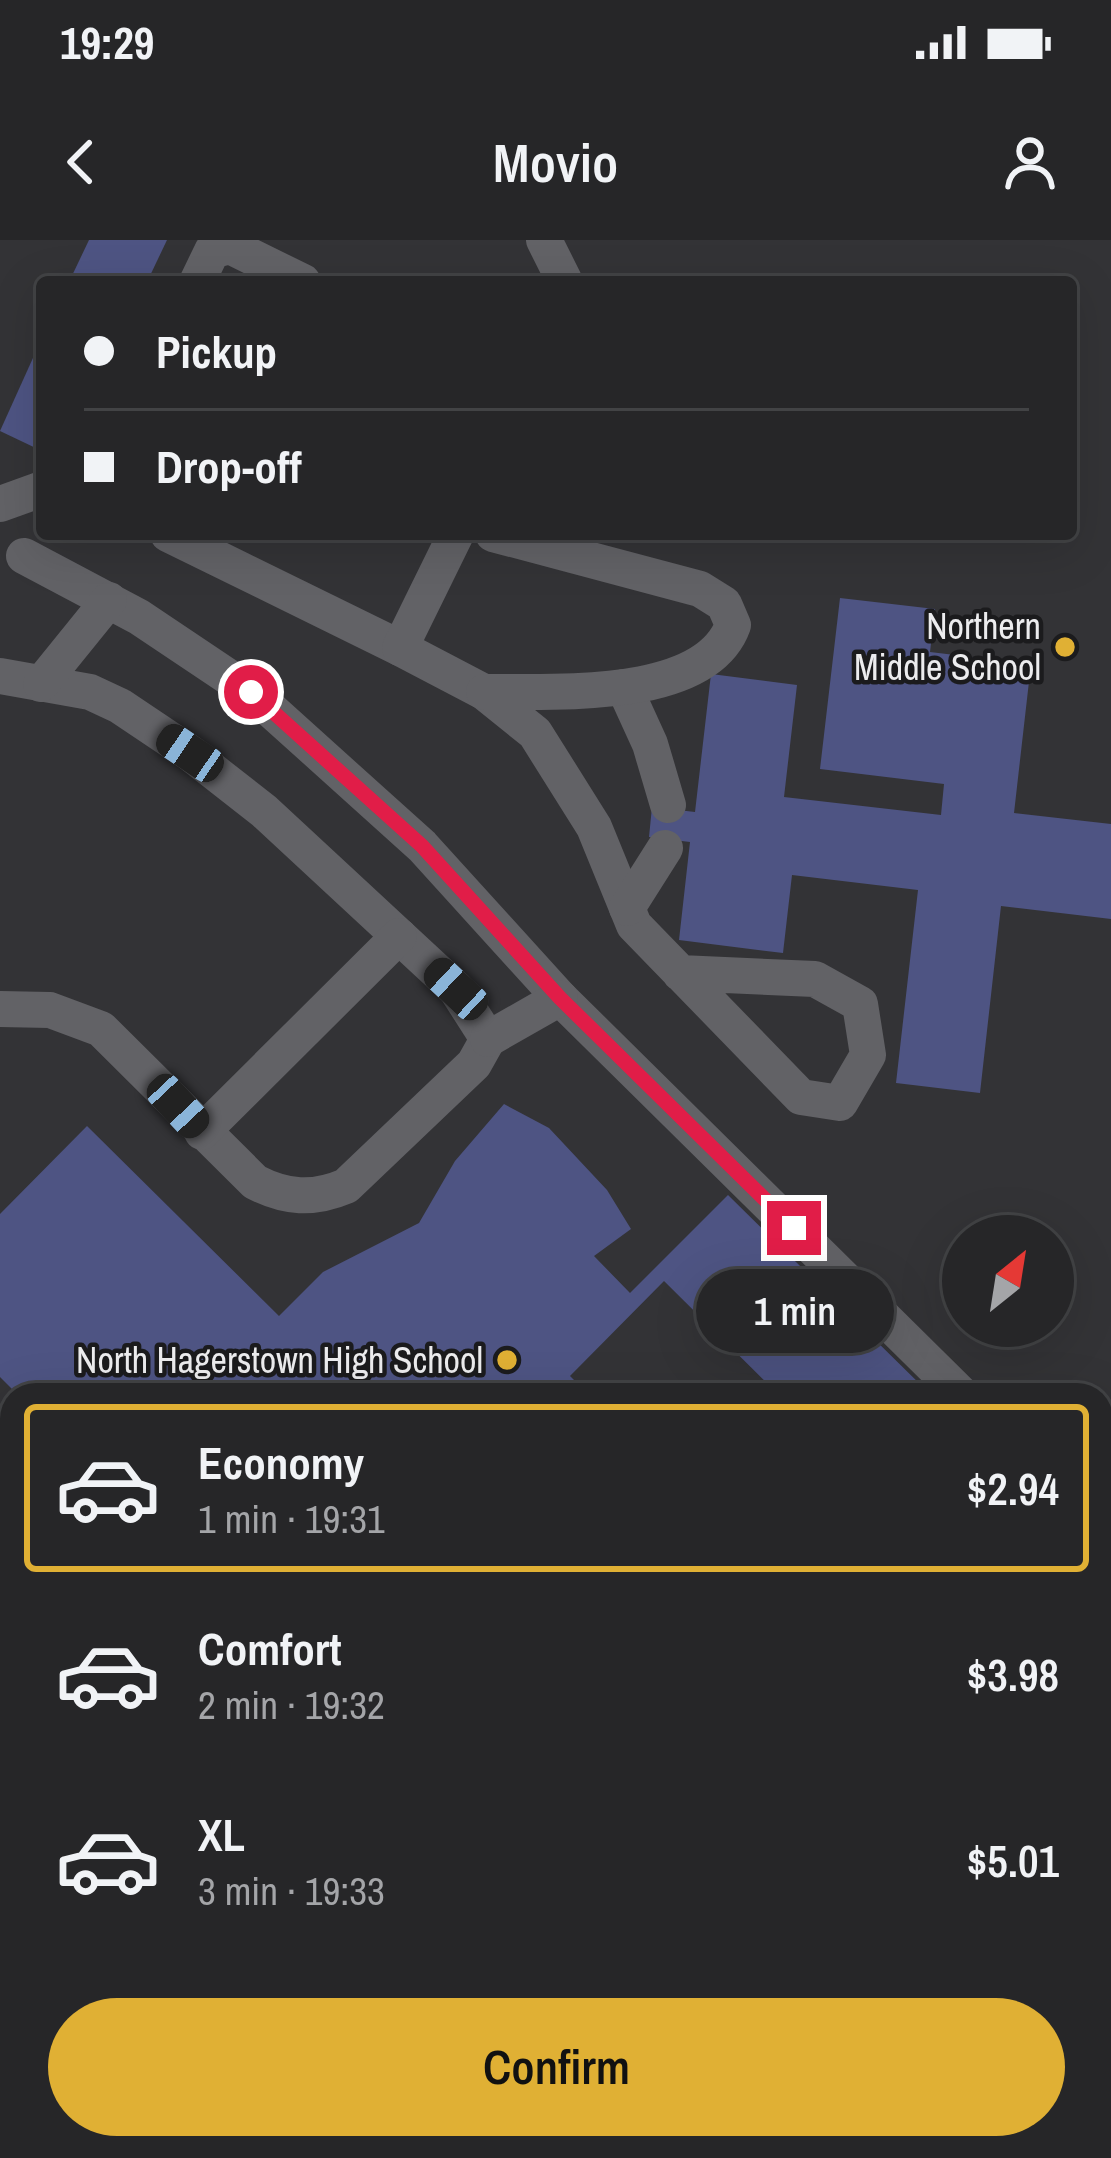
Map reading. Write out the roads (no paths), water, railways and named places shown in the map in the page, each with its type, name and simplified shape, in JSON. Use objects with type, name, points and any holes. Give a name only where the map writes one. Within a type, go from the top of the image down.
[{"type":"lane","points":[[544,240],[562,276]]},
{"type":"lane","points":[[200,276],[212,250],[230,246],[291,276]]},
{"type":"lane","points":[[0,504],[36,491]]},
{"type":"lane","points":[[180,540],[484,692],[535,733],[594,827],[634,925],[680,973],[801,1096],[840,1103],[868,1055],[860,1004],[815,980],[680,973]]},
{"type":"lane","points":[[400,648],[453,540]]},
{"type":"lane","points":[[484,692],[624,687],[689,670],[725,646],[733,625],[724,604],[700,589],[516,540]]},
{"type":"lane","points":[[24,556],[109,600],[251,692],[422,846],[560,998],[950,1383]]},
{"type":"lane","points":[[40,684],[109,600]]},
{"type":"lane","points":[[0,676],[90,692],[120,706],[190,753],[264,811],[456,989],[488,1039]]},
{"type":"lane","points":[[624,687],[650,744],[668,805]]},
{"type":"lane","points":[[627,908],[665,848]]},
{"type":"lane","points":[[202,1132],[399,936]]},
{"type":"lane","points":[[0,1010],[50,1010],[101,1029],[255,1182],[277,1193],[301,1196],[346,1186],[474,1064],[488,1039],[560,998]]},
{"type":"place","name":"Northern Middle School","points":[[1065,647]]},
{"type":"place","name":"North Hagerstown High School","points":[[507,1360]]}]
